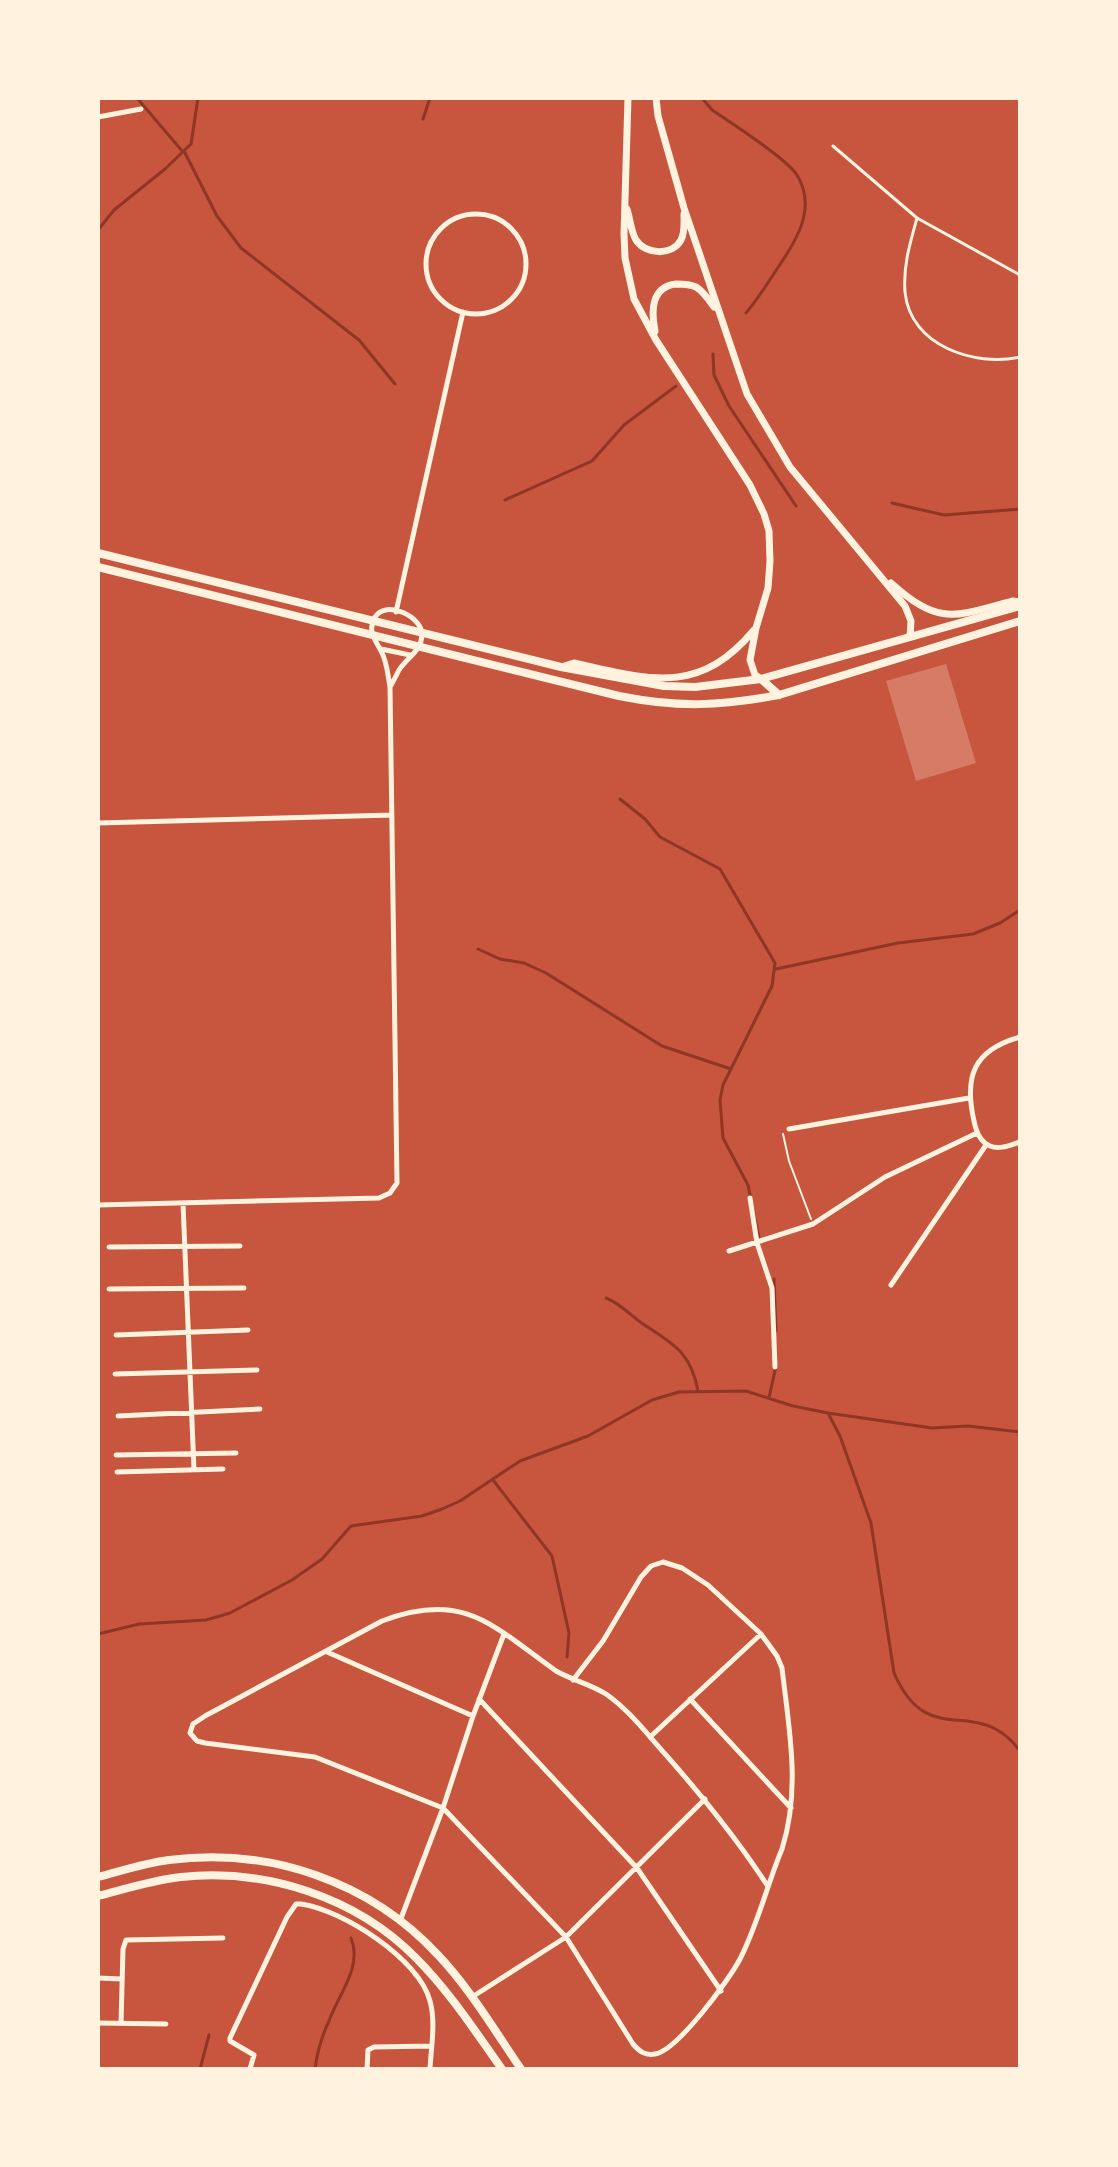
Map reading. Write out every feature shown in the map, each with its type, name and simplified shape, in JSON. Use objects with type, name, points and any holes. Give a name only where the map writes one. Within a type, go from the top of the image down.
[{"type":"main road","points":[[98,553],[561,667],[664,686],[735,684],[761,679],[1020,604]]},
{"type":"main road","points":[[98,567],[619,696],[656,703],[706,706],[779,695],[1020,621]]},
{"type":"main road","points":[[893,660],[905,649],[910,637]]},
{"type":"main road","points":[[761,679],[779,695]]},
{"type":"main road","points":[[98,1877],[169,1860],[256,1859],[304,1870],[334,1882],[369,1899],[438,1954],[521,2069]]},
{"type":"main road","points":[[98,1896],[168,1879],[203,1876],[275,1881],[324,1897],[362,1916],[410,1951],[444,1989],[502,2069]]},
{"type":"street","points":[[628,98],[624,246],[629,281],[634,299],[656,340],[744,476],[764,514],[769,537],[770,570],[750,660],[755,675],[761,679]]},
{"type":"street","points":[[656,98],[658,116],[684,208],[747,394],[790,467],[905,606],[911,621],[910,637]]},
{"type":"street","points":[[98,117],[141,109]]},
{"type":"street","points":[[626,203],[636,241],[658,252],[672,248],[681,240],[684,208]]},
{"type":"street","points":[[481,214],[497,218],[511,227],[521,241],[526,256],[520,288],[510,301],[496,310],[479,314],[463,312],[448,305],[436,294],[428,279],[427,255],[437,232],[449,221],[464,215],[481,214]]},
{"type":"street","points":[[656,340],[652,310],[659,292],[667,287],[687,284],[696,287],[718,312]]},
{"type":"street","points":[[396,612],[463,312]]},
{"type":"street","points":[[878,571],[908,598],[940,615],[956,616],[1013,601],[1020,604]]},
{"type":"street","points":[[98,1205],[379,1198],[395,1189],[390,687],[380,649],[371,633],[374,620],[384,610],[416,621],[423,633],[420,645],[390,687]]},
{"type":"street","points":[[561,667],[574,663],[665,679],[697,674],[718,665],[737,650],[756,628]]},
{"type":"street","points":[[380,649],[411,655]]},
{"type":"street","points":[[98,823],[392,815]]},
{"type":"street","points":[[1020,1037],[1000,1042],[984,1056],[970,1081],[969,1098],[977,1133],[986,1145],[999,1149],[1020,1142]]},
{"type":"street","points":[[789,1129],[969,1098]]},
{"type":"street","points":[[729,1251],[813,1224],[885,1177],[977,1133]]},
{"type":"street","points":[[891,1285],[986,1145]]},
{"type":"street","points":[[750,1198],[757,1243],[772,1288],[775,1367]]},
{"type":"street","points":[[183,1203],[194,1470]]},
{"type":"street","points":[[109,1247],[240,1246]]},
{"type":"street","points":[[109,1289],[244,1288]]},
{"type":"street","points":[[116,1335],[248,1330]]},
{"type":"street","points":[[115,1374],[257,1370]]},
{"type":"street","points":[[118,1416],[260,1409]]},
{"type":"street","points":[[116,1455],[236,1453]]},
{"type":"street","points":[[117,1472],[223,1469]]},
{"type":"street","points":[[573,1680],[603,1641],[641,1577],[657,1562],[682,1568],[708,1585],[761,1634],[782,1668],[793,1764],[792,1809],[787,1833],[746,1946],[721,1991],[669,2047],[659,2053],[643,2053],[633,2044],[566,1937],[443,1808],[315,1757],[205,1743],[193,1738],[191,1729],[205,1716],[382,1621],[400,1614],[435,1609],[464,1611],[573,1680],[606,1695],[650,1737],[705,1799],[767,1885]]},
{"type":"street","points":[[400,1921],[504,1634]]},
{"type":"street","points":[[650,1737],[761,1634]]},
{"type":"street","points":[[327,1652],[473,1716]]},
{"type":"street","points":[[479,1699],[637,1868],[721,1991]]},
{"type":"street","points":[[690,1699],[792,1809]]},
{"type":"street","points":[[471,1997],[566,1937],[705,1799]]},
{"type":"street","points":[[250,2069],[254,2055],[229,2039],[296,1904],[309,1905],[358,1926],[418,1976],[430,1999],[433,2020],[430,2069]]},
{"type":"street","points":[[121,2023],[123,1949],[126,1940],[223,1938]]},
{"type":"street","points":[[98,1978],[122,1979]]},
{"type":"street","points":[[98,2023],[166,2024]]},
{"type":"street","points":[[367,2069],[368,2050],[374,2047],[431,2046]]},
{"type":"lane","points":[[833,146],[917,218],[1020,275]]},
{"type":"lane","points":[[917,218],[906,259],[905,291],[915,322],[955,353],[980,360],[1020,357]]},
{"type":"path","points":[[789,1129],[783,1139],[813,1224]]},
{"type":"building","points":[[946,664],[976,763],[916,781],[886,681]]},
{"type":"waterway","points":[[137,98],[183,152]]},
{"type":"waterway","points":[[98,230],[114,210],[191,144],[198,98]]},
{"type":"waterway","points":[[423,119],[430,98]]},
{"type":"waterway","points":[[702,98],[712,110],[791,168],[803,188],[805,213],[796,238],[746,313]]},
{"type":"waterway","points":[[184,151],[217,216],[241,248],[359,340],[395,384]]},
{"type":"waterway","points":[[713,354],[714,375],[729,406],[796,506]]},
{"type":"waterway","points":[[505,500],[592,461],[624,425],[676,386]]},
{"type":"waterway","points":[[892,503],[944,515],[1020,509]]},
{"type":"waterway","points":[[620,799],[645,819],[660,837],[720,869],[775,963],[772,986],[723,1085],[720,1100],[723,1138],[748,1185],[759,1238]]},
{"type":"waterway","points":[[776,969],[898,943],[973,934],[1000,923],[1020,910]]},
{"type":"waterway","points":[[478,949],[546,973],[662,1046],[731,1069]]},
{"type":"waterway","points":[[774,1279],[776,1331]]},
{"type":"waterway","points":[[606,1298],[679,1350],[691,1367],[698,1391]]},
{"type":"waterway","points":[[769,1398],[776,1366]]},
{"type":"waterway","points":[[98,1634],[139,1624],[206,1620],[230,1613],[292,1580],[322,1559],[351,1526],[422,1516],[442,1509],[460,1501],[520,1461],[588,1436],[652,1400],[679,1392],[746,1391],[828,1413],[932,1428],[968,1426],[1020,1432]]},
{"type":"waterway","points":[[828,1413],[840,1436],[871,1523],[894,1673],[908,1697],[922,1711],[938,1717],[987,1725],[1003,1734],[1020,1751]]},
{"type":"waterway","points":[[493,1480],[552,1556],[569,1633],[567,1657]]},
{"type":"waterway","points":[[1020,1918],[1020,1960]]},
{"type":"waterway","points":[[315,2069],[324,2033],[352,1970],[354,1949],[351,1938]]},
{"type":"waterway","points":[[200,2069],[209,2035]]}]
